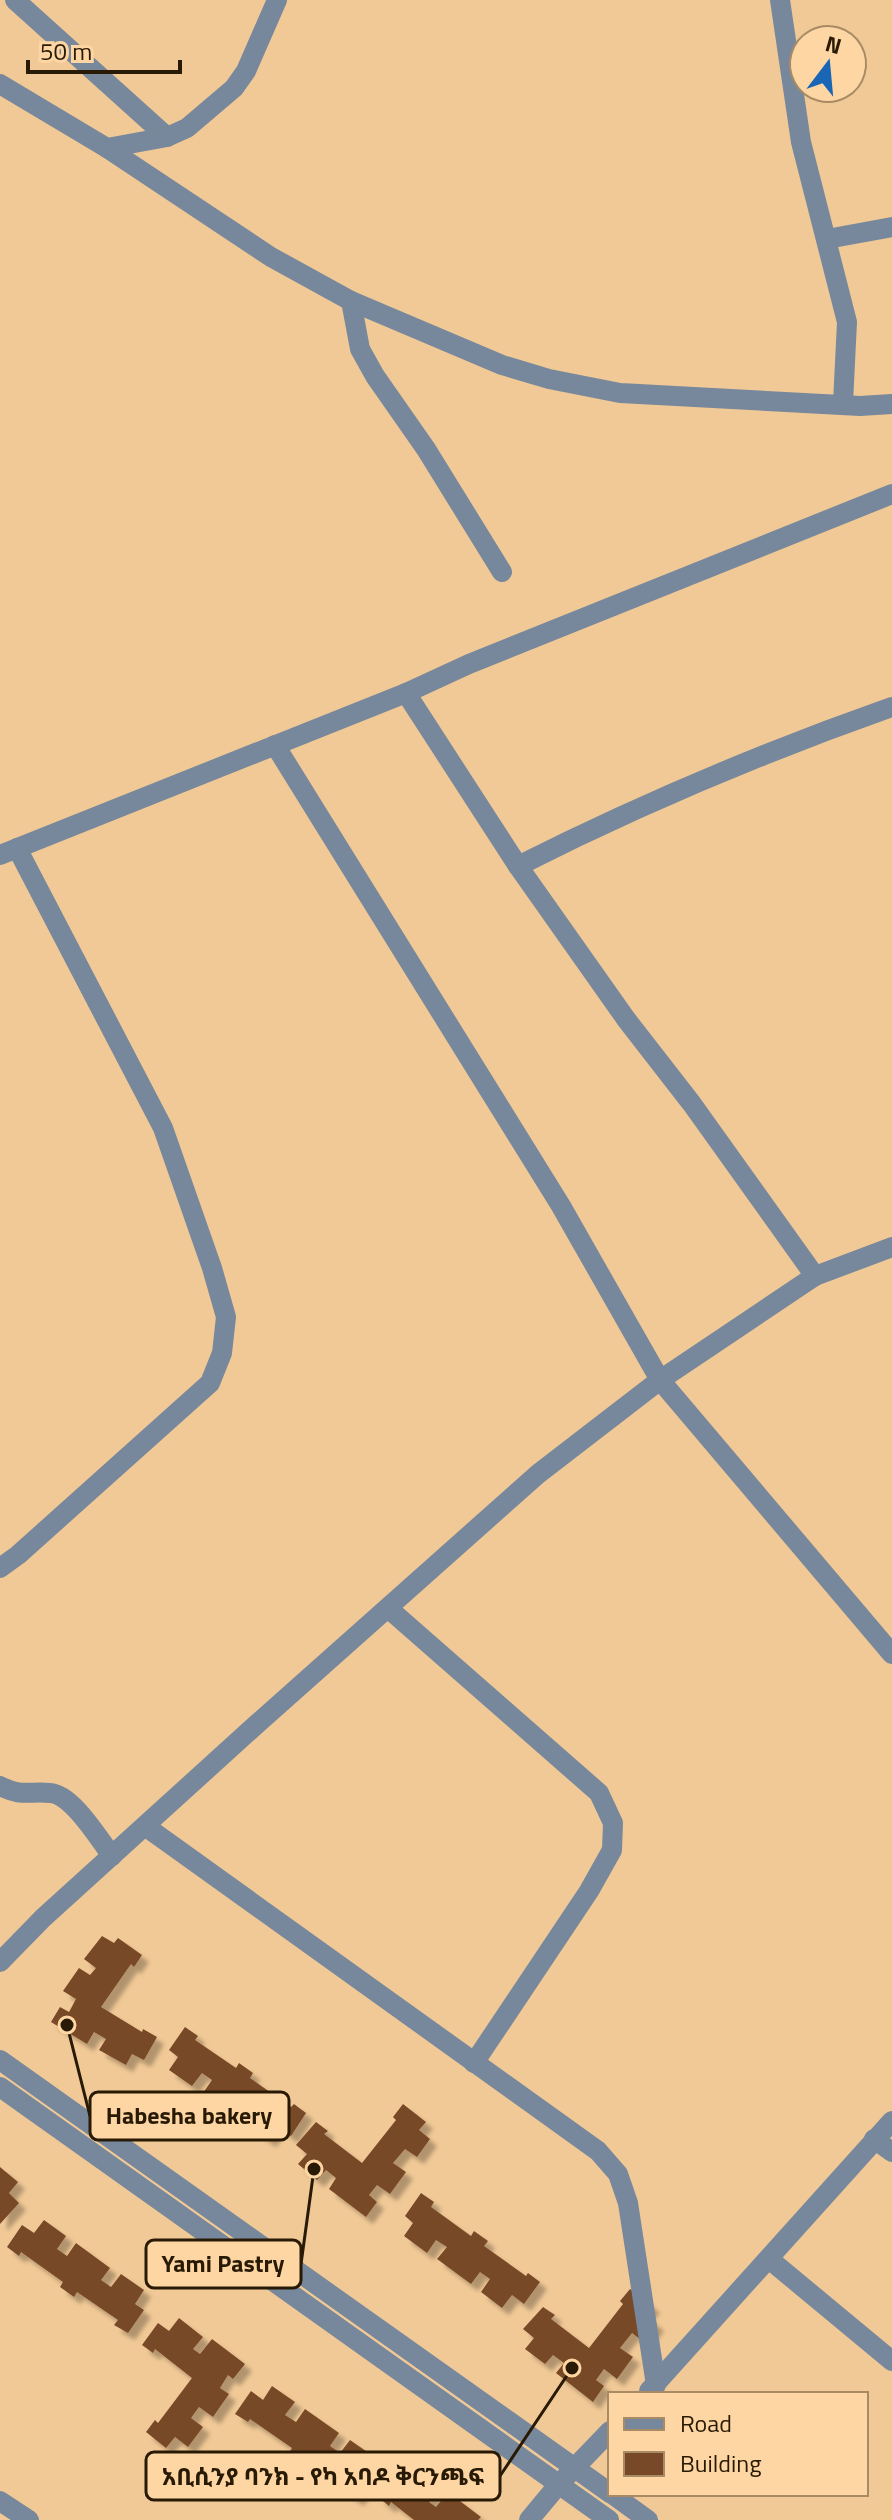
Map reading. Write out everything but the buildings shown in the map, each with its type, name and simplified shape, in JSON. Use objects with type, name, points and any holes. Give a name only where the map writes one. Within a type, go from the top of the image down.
[{"type":"street","points":[[15,0],[167,137]]},
{"type":"street","points":[[107,148],[167,137],[187,128],[234,88],[246,71],[277,0]]},
{"type":"street","points":[[780,0],[801,142],[847,322],[843,403]]},
{"type":"street","points":[[0,84],[107,148],[271,257],[351,301],[502,365],[620,393],[860,406],[892,404]]},
{"type":"street","points":[[827,239],[892,227]]},
{"type":"street","points":[[351,301],[360,349],[375,376],[426,449],[502,572]]},
{"type":"street","points":[[0,1568],[210,1383],[222,1353],[226,1317],[163,1128],[8,851],[406,693],[469,664],[892,494]]},
{"type":"street","points":[[406,693],[518,866],[815,1276]]},
{"type":"street","points":[[518,866],[605,822],[722,770],[892,707]]},
{"type":"street","points":[[275,745],[561,1206],[660,1380],[892,1653]]},
{"type":"street","points":[[0,1962],[43,1918],[538,1474],[660,1380],[815,1276],[892,1247]]},
{"type":"street","points":[[389,1609],[599,1793],[613,1823],[612,1850],[589,1891],[474,2063]]},
{"type":"street","points":[[0,1786],[22,1795],[53,1792],[66,1799],[112,1856]]},
{"type":"street","points":[[145,1826],[598,2151],[618,2174],[628,2203],[651,2390]]},
{"type":"street","points":[[0,2060],[608,2491]]},
{"type":"street","points":[[0,2087],[609,2520]]},
{"type":"street","points":[[651,2390],[892,2121]]},
{"type":"street","points":[[874,2139],[892,2152]]},
{"type":"street","points":[[769,2259],[892,2361]]},
{"type":"street","points":[[529,2520],[608,2433]]},
{"type":"street","points":[[615,2496],[648,2520]]},
{"type":"street","points":[[0,2501],[29,2520]]},
{"type":"place","name":"Habesha bakery","points":[[67,2025]]},
{"type":"place","name":"Yami Pastry","points":[[314,2169]]},
{"type":"place","name":"አቢሲንያ ባንክ - የካ አባዶ ቅርንጫፍ","points":[[572,2368]]}]
